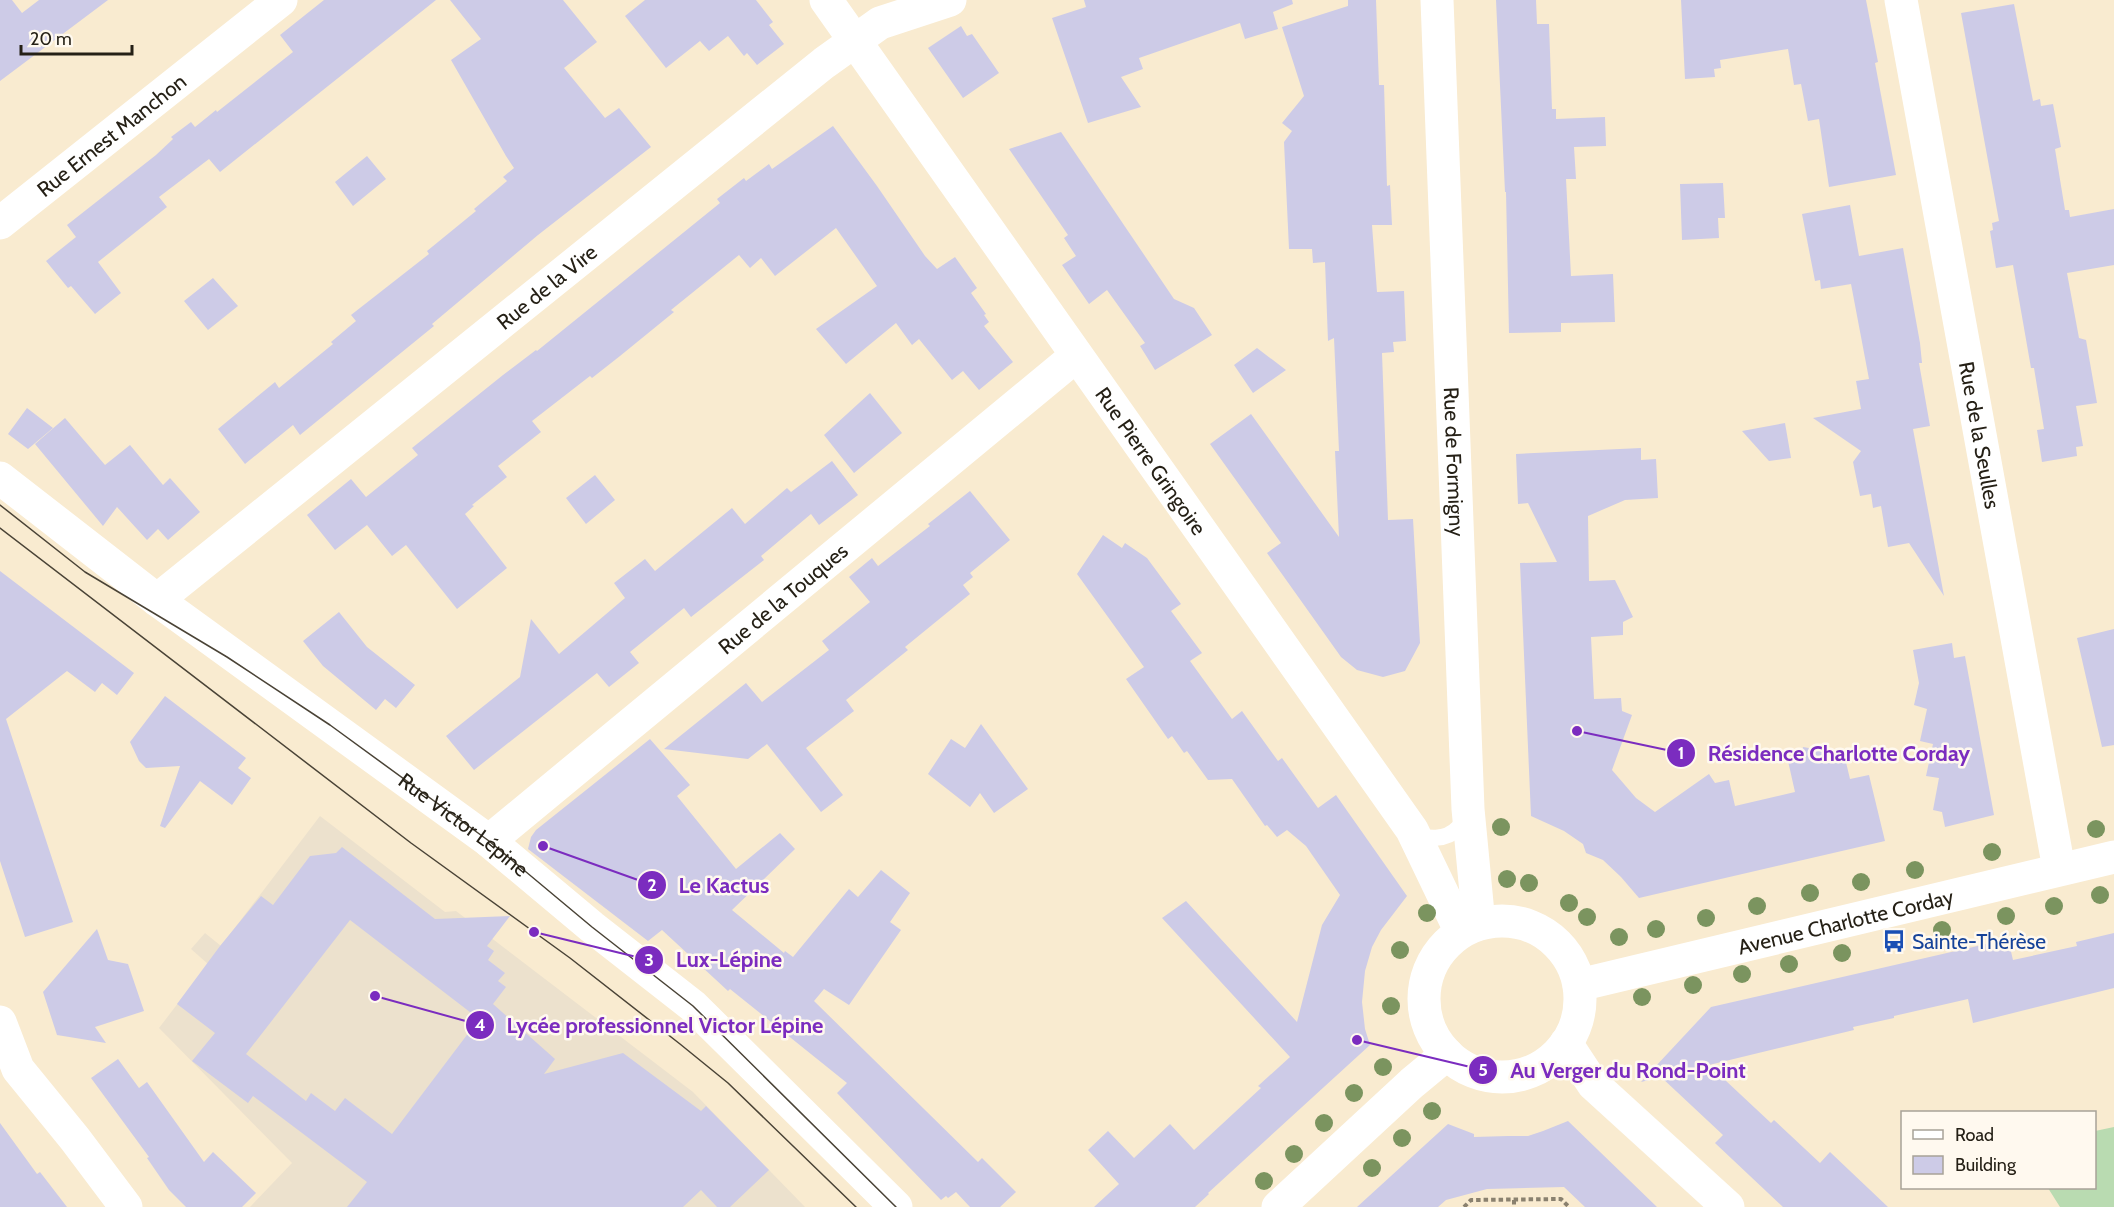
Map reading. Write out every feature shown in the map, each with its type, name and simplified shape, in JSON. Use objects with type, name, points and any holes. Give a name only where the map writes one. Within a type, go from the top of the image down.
[{"type":"street","name":"Rue Ernest Manchon","points":[[0,224],[281,0]]},
{"type":"street","name":"Rue Pierre Gringoire","points":[[826,0],[1412,830],[1470,928]]},
{"type":"street","name":"Rue de la Vire","points":[[157,600],[805,78],[880,23],[950,0]]},
{"type":"street","name":"Rue de Formigny","points":[[1437,0],[1468,809],[1470,928]]},
{"type":"street","name":"Rue de la Seulles","points":[[1901,0],[2059,869]]},
{"type":"street","name":"Rue de la Touques","points":[[489,841],[1076,356]]},
{"type":"street","name":"Rue Victor Lépine","points":[[0,478],[157,600],[489,841],[592,927],[693,1006],[896,1207]]},
{"type":"street","name":"Avenue Charlotte Corday","points":[[1579,985],[2114,857]]},
{"type":"street","points":[[1497,921],[1515,922],[1533,927],[1549,937],[1562,950],[1572,965],[1579,985],[1580,1004],[1576,1024],[1566,1043],[1552,1059],[1533,1070],[1513,1076],[1492,1076],[1471,1071],[1447,1054],[1438,1044],[1428,1026],[1424,1005],[1425,983],[1432,963],[1444,946],[1470,928],[1497,921]]},
{"type":"street","points":[[0,1022],[18,1069],[126,1207]]},
{"type":"street","points":[[1566,1043],[1593,1083],[1728,1207]]},
{"type":"street","points":[[1278,1207],[1447,1054]]},
{"type":"lane","points":[[1412,830],[1420,837],[1446,836],[1459,828],[1468,809]]},
{"type":"path","points":[[1464,1207],[1471,1200],[1561,1199],[1569,1207]]},
{"type":"path","points":[[1514,1200],[1514,1207]]},
{"type":"shaded area","points":[[320,816],[445,912],[456,911],[693,1092],[805,1207],[250,1207],[292,1163],[159,1028],[208,964],[191,949],[205,933],[221,946]]},
{"type":"green space","points":[[2114,1127],[2114,1207],[2060,1207],[2049,1189],[2096,1189],[2096,1131]]},
{"type":"building","points":[[0,0],[12,0],[22,13],[39,0],[108,0],[0,81]]},
{"type":"building","points":[[324,0],[436,0],[220,172],[209,159],[159,197],[167,207],[98,262],[121,293],[95,314],[71,286],[68,288],[46,261],[76,237],[67,225],[156,155],[173,139],[171,137],[191,122],[195,127],[216,110],[217,112],[293,52],[280,35]]},
{"type":"building","points":[[450,0],[563,0],[597,42],[564,68],[605,118],[619,108],[651,147],[538,235],[432,324],[434,326],[300,435],[293,425],[245,464],[218,429],[275,382],[279,388],[333,344],[331,342],[356,321],[351,315],[429,254],[427,251],[476,211],[474,209],[507,181],[503,177],[514,168],[451,60],[481,39]]},
{"type":"building","points":[[645,0],[756,0],[773,22],[769,25],[784,44],[757,65],[747,53],[744,56],[728,36],[709,51],[700,41],[666,68],[625,16]]},
{"type":"building","points":[[1084,0],[1292,0],[1293,4],[1273,12],[1278,29],[1245,39],[1240,23],[1139,58],[1143,69],[1121,77],[1141,107],[1088,123],[1052,18],[1086,7]]},
{"type":"building","points":[[1348,0],[1376,0],[1379,85],[1384,85],[1387,186],[1390,185],[1392,225],[1372,225],[1377,292],[1404,291],[1406,341],[1393,342],[1394,352],[1382,353],[1388,520],[1413,519],[1420,643],[1405,671],[1383,677],[1357,670],[1341,657],[1267,553],[1281,543],[1210,444],[1251,414],[1339,537],[1335,451],[1339,451],[1334,338],[1328,341],[1325,262],[1313,263],[1312,249],[1289,249],[1284,142],[1292,131],[1282,123],[1304,96],[1282,27],[1348,6]]},
{"type":"building","points":[[1496,0],[1536,0],[1537,24],[1549,24],[1552,109],[1556,109],[1556,119],[1605,117],[1606,146],[1574,147],[1576,179],[1566,179],[1571,276],[1613,274],[1615,322],[1561,323],[1561,332],[1509,333],[1506,192]]},
{"type":"building","points":[[1681,0],[1866,0],[1896,175],[1829,187],[1819,119],[1808,121],[1801,84],[1794,85],[1788,49],[1720,60],[1721,68],[1714,69],[1715,77],[1685,79]]},
{"type":"building","points":[[2014,4],[2033,101],[2040,99],[2041,106],[2053,104],[2061,147],[2055,149],[2065,210],[2069,210],[2070,217],[2114,209],[2114,265],[2067,273],[2079,338],[2086,340],[2097,403],[2076,406],[2083,446],[2076,447],[2077,456],[2042,462],[2037,430],[2044,429],[2013,265],[1996,268],[1990,231],[1993,230],[1992,223],[1999,221],[1961,13]]},
{"type":"building","points":[[961,26],[967,36],[972,34],[999,73],[963,98],[928,48]]},
{"type":"building","points":[[833,126],[925,256],[937,269],[955,257],[977,288],[971,293],[986,314],[984,315],[989,322],[984,326],[1013,362],[979,390],[963,371],[952,380],[919,339],[912,345],[896,323],[846,364],[816,329],[877,286],[836,228],[775,276],[761,258],[750,268],[739,255],[671,310],[674,312],[620,356],[532,421],[541,432],[498,466],[507,477],[472,505],[474,506],[465,514],[507,568],[457,609],[406,545],[392,556],[367,525],[335,550],[307,515],[351,479],[366,497],[418,455],[412,448],[503,375],[537,351],[720,203],[717,199],[744,178],[746,181],[769,164],[772,169]]},
{"type":"building","points":[[1061,132],[1174,299],[1194,308],[1212,335],[1155,370],[1140,346],[1145,343],[1107,290],[1089,304],[1062,265],[1076,256],[1064,238],[1068,235],[1009,149]]},
{"type":"building","points":[[367,156],[386,179],[353,206],[335,182]]},
{"type":"building","points":[[1723,183],[1725,218],[1718,218],[1719,238],[1682,240],[1680,184]]},
{"type":"building","points":[[1850,205],[1859,256],[1903,248],[1920,343],[1922,363],[1919,363],[1930,426],[1913,429],[1944,596],[1909,543],[1888,547],[1881,506],[1873,508],[1871,494],[1860,496],[1853,462],[1861,451],[1813,418],[1861,409],[1856,381],[1869,379],[1851,284],[1821,289],[1820,280],[1815,281],[1802,214]]},
{"type":"building","points":[[213,278],[238,306],[208,330],[184,301]]},
{"type":"building","points":[[1257,348],[1286,370],[1253,393],[1234,365]]},
{"type":"building","points":[[870,393],[902,433],[854,473],[824,435]]},
{"type":"building","points":[[27,408],[53,428],[28,449],[8,434]]},
{"type":"building","points":[[65,418],[105,465],[130,445],[163,485],[170,478],[200,512],[168,540],[158,529],[147,540],[117,507],[103,526],[35,444]]},
{"type":"building","points":[[1785,423],[1791,458],[1769,461],[1742,431]]},
{"type":"building","points":[[1641,448],[1641,460],[1656,459],[1658,498],[1625,500],[1588,516],[1589,581],[1615,580],[1633,617],[1623,622],[1623,635],[1591,637],[1594,699],[1621,698],[1622,711],[1632,715],[1612,770],[1636,798],[1655,812],[1709,774],[1715,783],[1729,780],[1735,806],[1795,792],[1788,761],[1801,758],[1803,747],[1844,754],[1850,779],[1869,775],[1885,841],[1639,898],[1603,860],[1586,853],[1583,844],[1564,831],[1531,816],[1520,563],[1557,562],[1528,503],[1518,504],[1516,454]]},
{"type":"building","points":[[832,461],[858,495],[819,525],[811,514],[761,556],[764,560],[691,617],[684,608],[630,652],[639,663],[609,687],[597,673],[474,770],[446,736],[520,677],[531,619],[559,654],[625,598],[614,583],[645,559],[655,571],[732,508],[745,524],[787,488],[791,492]]},
{"type":"building","points":[[595,475],[615,500],[586,524],[566,498]]},
{"type":"building","points":[[970,491],[1010,540],[970,573],[973,577],[963,585],[970,594],[905,647],[908,650],[846,700],[854,711],[806,748],[843,795],[821,812],[767,744],[748,759],[664,749],[746,683],[762,702],[829,650],[822,641],[870,602],[849,577],[872,558],[878,566],[930,526],[928,524]]},
{"type":"building","points":[[1103,535],[1122,548],[1125,543],[1147,558],[1181,604],[1171,611],[1202,653],[1190,661],[1232,719],[1242,711],[1278,761],[1282,758],[1318,808],[1336,795],[1407,896],[1381,930],[1372,947],[1365,971],[1362,1002],[1365,1029],[1370,1045],[1195,1207],[1094,1207],[1119,1184],[1088,1150],[1108,1131],[1134,1158],[1170,1124],[1194,1150],[1261,1088],[1258,1086],[1290,1057],[1162,918],[1186,901],[1297,1022],[1322,925],[1340,895],[1306,846],[1287,830],[1277,837],[1267,825],[1265,826],[1232,779],[1208,780],[1187,751],[1184,753],[1172,736],[1168,739],[1126,679],[1144,667],[1077,574]]},
{"type":"building","points":[[0,571],[134,673],[117,695],[102,683],[95,692],[67,671],[6,719],[73,922],[25,937],[0,861]]},
{"type":"building","points":[[339,612],[367,647],[415,685],[396,708],[385,699],[376,710],[323,666],[303,641]]},
{"type":"building","points":[[2114,629],[2114,745],[2102,747],[2077,638]]},
{"type":"building","points":[[1952,643],[1954,658],[1965,656],[1994,815],[1945,827],[1942,812],[1933,810],[1939,778],[1926,776],[1933,744],[1920,741],[1927,709],[1914,705],[1919,683],[1913,650]]},
{"type":"building","points":[[165,696],[246,758],[238,768],[251,778],[232,805],[200,781],[165,828],[160,826],[180,766],[146,768],[139,761],[130,742]]},
{"type":"building","points":[[981,724],[1028,789],[994,813],[980,793],[970,807],[928,774],[951,739],[965,748]]},
{"type":"building","points":[[650,739],[690,785],[677,796],[736,869],[780,833],[795,849],[732,910],[784,953],[785,951],[793,957],[849,889],[858,897],[881,870],[910,893],[890,922],[901,930],[849,1005],[824,989],[814,1001],[978,1162],[982,1158],[1016,1192],[1000,1207],[970,1207],[956,1192],[941,1200],[837,1093],[847,1083],[730,989],[728,991],[662,930],[648,941],[528,849],[531,837],[536,830]]},
{"type":"building","points":[[342,847],[435,919],[510,916],[487,946],[494,951],[488,960],[505,973],[498,981],[506,987],[493,1004],[555,1059],[544,1074],[623,1053],[701,1111],[706,1106],[769,1170],[730,1207],[717,1207],[701,1190],[683,1207],[347,1207],[367,1182],[253,1096],[248,1103],[192,1061],[215,1033],[177,1004],[261,896],[273,905],[310,856],[336,853]],"holes":[[[350,920],[479,1019],[392,1134],[345,1098],[335,1111],[311,1093],[306,1101],[246,1054]]]},
{"type":"building","points":[[97,929],[108,960],[128,964],[144,1011],[95,1027],[106,1043],[57,1035],[43,992]]},
{"type":"building","points":[[2114,933],[2114,988],[1973,1023],[1968,999],[1853,1027],[1854,1030],[1709,1065],[1771,1123],[1774,1120],[1820,1163],[1830,1152],[1888,1207],[1783,1207],[1715,1143],[1723,1135],[1661,1077],[1641,1082],[1711,1007],[2008,939],[2013,960],[2077,946],[2076,942]]},
{"type":"building","points":[[118,1059],[139,1088],[147,1082],[204,1162],[213,1152],[256,1193],[242,1207],[186,1207],[169,1190],[147,1158],[149,1157],[91,1078]]},
{"type":"building","points":[[1568,1121],[1657,1207],[1585,1207],[1564,1187],[1487,1189],[1446,1200],[1438,1207],[1357,1207],[1448,1124],[1474,1134],[1474,1137],[1528,1136]]},
{"type":"building","points":[[0,1123],[37,1174],[40,1172],[67,1207],[0,1207]]},
{"type":"tram line","points":[[0,505],[85,572],[227,657],[330,725],[489,841],[592,927],[693,1006],[896,1207]]},
{"type":"tram line","points":[[0,528],[411,843],[570,958],[680,1044],[728,1083],[856,1207]]},
{"type":"place","name":"Résidence Charlotte Corday","points":[[1577,731]]},
{"type":"place","name":"Le Kactus","points":[[543,846]]},
{"type":"place","name":"Lux-Lépine","points":[[534,932]]},
{"type":"place","name":"Sainte-Thérèse","points":[[1894,941]]},
{"type":"place","name":"Lycée professionnel Victor Lépine","points":[[375,996]]},
{"type":"place","name":"Au Verger du Rond-Point","points":[[1357,1040]]}]
